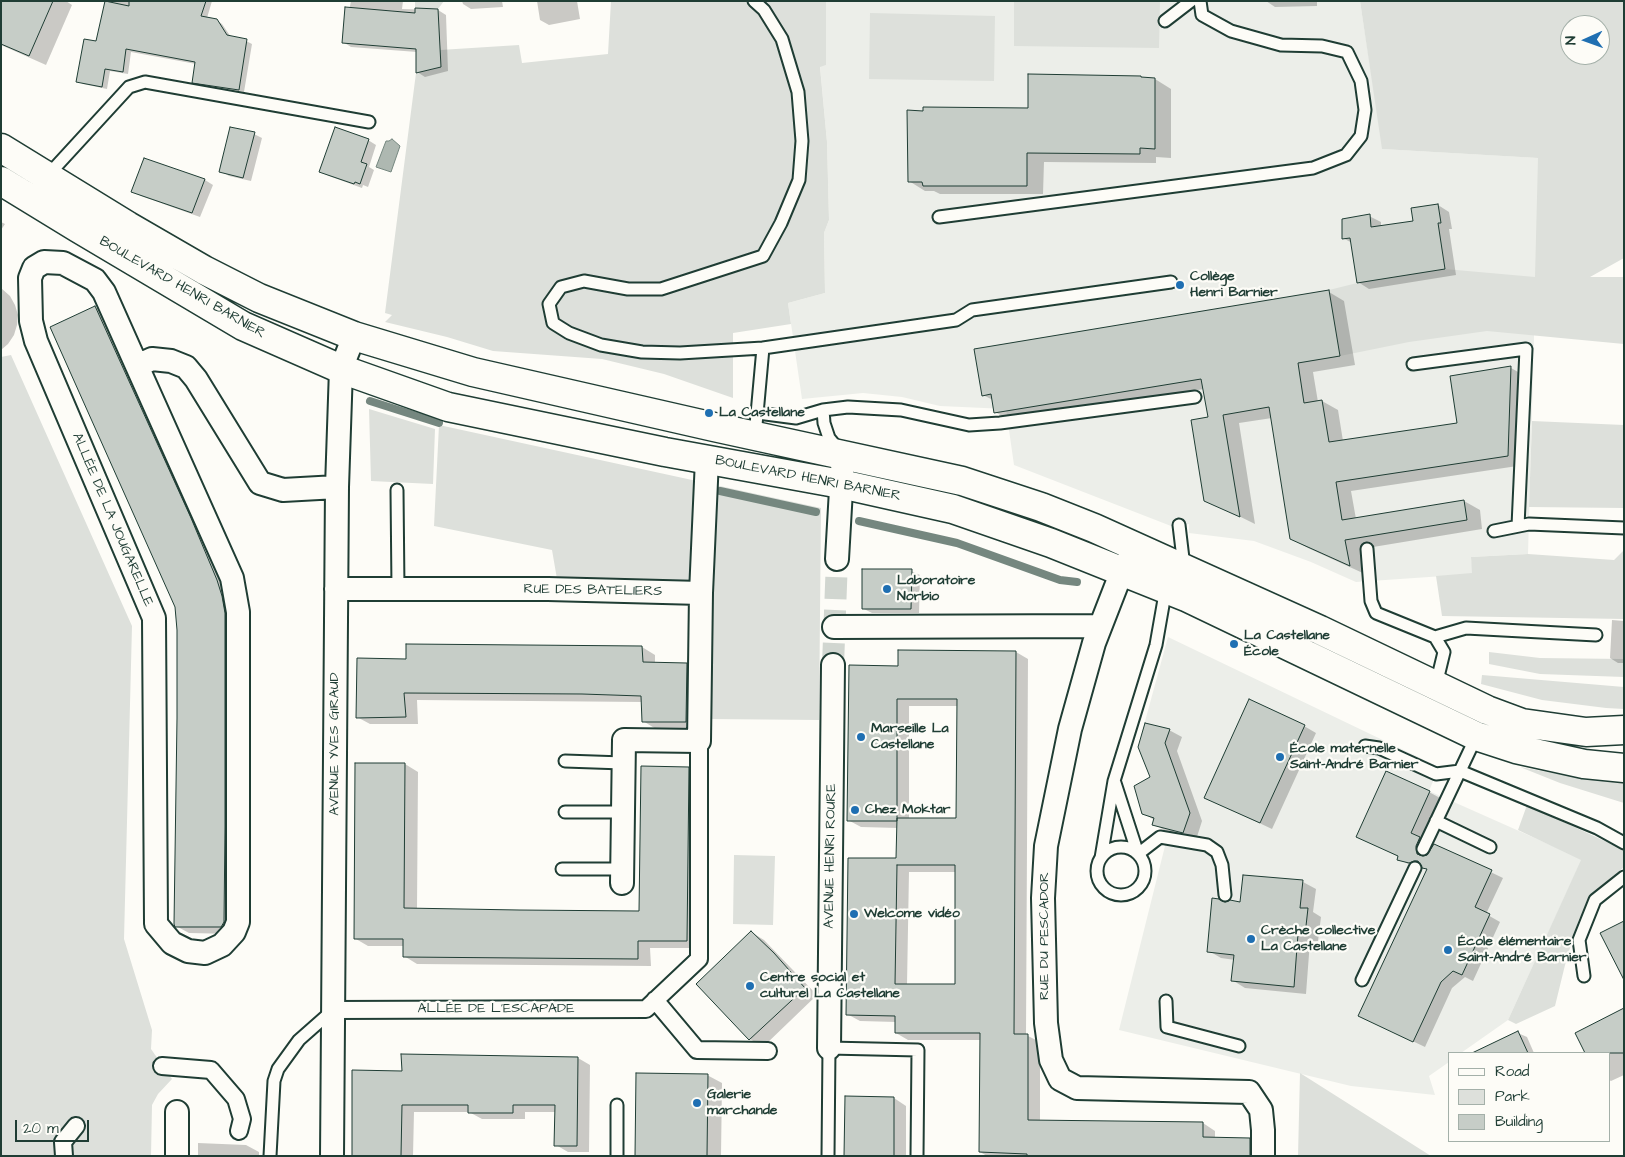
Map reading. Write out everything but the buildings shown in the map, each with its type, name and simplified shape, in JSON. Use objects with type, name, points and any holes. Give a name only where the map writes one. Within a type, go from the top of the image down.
[{"type":"main road","name":"BOULEVARD HENRI BARNIER","points":[[1,148],[204,270],[259,298],[354,336],[473,372],[757,424],[843,454],[962,481],[1042,507],[1135,547],[1243,624],[1482,723],[1522,723],[1586,732],[1624,730]]},
{"type":"main road","name":"BOULEVARD HENRI BARNIER","points":[[1,181],[243,326],[341,369],[448,407],[841,484],[953,509],[1122,571],[1171,574],[1320,630],[1436,687],[1516,749],[1584,764],[1624,768]]},
{"type":"street","name":"ALLÉE DE LA JOUGARELLE","points":[[44,262],[63,263],[95,280],[104,292],[137,366],[232,578],[238,612],[238,922],[234,932],[222,946],[204,953],[188,951],[172,943],[156,924],[154,618],[36,341],[31,320],[30,278],[34,268],[44,262]]},
{"type":"street","name":"AVENUE YVES GIRAUD","points":[[332,1156],[337,487],[341,369],[354,336]]},
{"type":"street","points":[[137,366],[152,359],[172,361],[186,367],[196,379],[260,483],[283,490],[337,487]]},
{"type":"street","points":[[837,559],[843,454]]},
{"type":"street","points":[[622,876],[624,740],[699,741],[701,593],[707,459]]},
{"type":"street","name":"RUE DU PESCADOR","points":[[1135,547],[1122,571],[1094,643],[1070,729],[1046,846],[1043,898],[1046,1023],[1051,1060],[1060,1079],[1077,1088],[1248,1092],[1261,1110],[1264,1130],[1263,1156]]},
{"type":"street","name":"RUE DES BATELIERS","points":[[336,588],[548,589],[701,593]]},
{"type":"street","points":[[834,627],[1100,626]]},
{"type":"street","name":"AVENUE HENRI ROURE","points":[[829,1048],[833,665]]},
{"type":"street","name":"ALLÉE DE L'ESCAPADE","points":[[333,1010],[646,1009],[699,960],[699,741]]},
{"type":"street","points":[[655,1000],[697,1050],[768,1051]]},
{"type":"street","points":[[162,1066],[211,1070],[236,1099],[242,1118],[239,1131]]},
{"type":"street","points":[[177,1112],[177,1156]]},
{"type":"street","points":[[64,1156],[63,1142],[76,1126]]},
{"type":"lane","points":[[754,1],[764,10],[782,38],[798,92],[802,141],[799,180],[781,223],[763,256],[660,289],[628,289],[584,281],[561,287],[549,304],[553,323],[569,333],[601,345],[642,352],[680,354],[763,348],[956,320],[972,310],[1171,282]]},
{"type":"lane","points":[[1165,21],[1191,1]]},
{"type":"lane","points":[[939,217],[1313,168],[1346,155],[1361,136],[1365,110],[1361,81],[1347,52],[1322,46],[1281,45],[1231,31],[1202,15],[1200,1]]},
{"type":"lane","points":[[28,197],[129,87],[145,82],[369,122]]},
{"type":"lane","points":[[763,348],[757,424],[796,418],[823,410],[848,406],[901,410],[969,424],[1000,424],[1195,397]]},
{"type":"lane","points":[[1413,364],[1526,349],[1518,526]]},
{"type":"lane","points":[[823,410],[824,423],[829,438],[843,454]]},
{"type":"lane","points":[[397,490],[398,589]]},
{"type":"lane","points":[[1494,531],[1529,524],[1624,528]]},
{"type":"lane","points":[[1114,781],[1138,854],[1142,860],[1145,875],[1143,882],[1138,888],[1125,895],[1110,893],[1099,882],[1098,865],[1101,858],[1114,781],[1156,645],[1179,525]]},
{"type":"lane","points":[[1367,549],[1371,600],[1376,613],[1435,637],[1444,652],[1436,687]]},
{"type":"lane","points":[[1435,637],[1466,628],[1596,635]]},
{"type":"lane","points":[[1423,849],[1482,723]]},
{"type":"lane","points":[[1365,746],[1379,748],[1436,774],[1460,772],[1596,828],[1624,843]]},
{"type":"lane","points":[[564,761],[623,762]]},
{"type":"lane","points":[[566,812],[623,812]]},
{"type":"lane","points":[[1436,821],[1490,847]]},
{"type":"lane","points":[[1138,854],[1160,837],[1207,845],[1217,852],[1222,865],[1225,895]]},
{"type":"lane","points":[[1101,858],[1114,848],[1123,847],[1131,849],[1138,854]]},
{"type":"lane","points":[[1362,980],[1415,868]]},
{"type":"lane","points":[[562,869],[622,876]]},
{"type":"lane","points":[[1584,976],[1580,940],[1595,900],[1624,878]]},
{"type":"lane","points":[[1166,1002],[1167,1027],[1239,1046]]},
{"type":"lane","points":[[270,1156],[274,1081],[278,1069],[299,1040],[333,1010]]},
{"type":"lane","points":[[828,1156],[829,1048],[918,1050],[917,1156]]},
{"type":"lane","points":[[616,1105],[617,1156]]},
{"type":"shaded area","name":"Collège Henri Barnier","points":[[826,1],[1360,1],[1383,149],[1539,158],[1528,554],[1471,557],[1473,574],[1356,582],[1311,562],[1254,541],[1189,533],[1189,524],[1171,526],[1014,465],[1006,409],[940,406],[902,397],[863,393],[802,399],[788,303],[825,293],[824,233],[829,220],[827,142],[820,66],[826,65]]},
{"type":"shaded area","points":[[392,139],[400,146],[391,172],[376,167],[386,141]]},
{"type":"shaded area","points":[[1168,637],[1439,767],[1429,791],[1582,859],[1508,1020],[1462,1052],[1448,1052],[1448,1063],[1429,1076],[1435,1095],[1351,1086],[1119,1030],[1169,830],[1152,825],[1153,818],[1142,814],[1134,786],[1150,777],[1138,747]]},
{"type":"green space","points":[[415,1],[444,1],[438,9],[415,8]]},
{"type":"green space","points":[[611,1],[826,1],[826,65],[820,67],[827,142],[829,220],[824,233],[825,293],[788,303],[791,324],[733,333],[733,398],[664,374],[602,359],[493,351],[447,337],[385,322],[392,315],[385,313],[416,73],[440,67],[440,50],[519,45],[522,63],[608,54]]},
{"type":"green space","points":[[1014,1],[1160,1],[1159,48],[1014,46]]},
{"type":"green space","points":[[1360,1],[1624,1],[1624,258],[1590,277],[1624,277],[1624,344],[1487,331],[1409,342],[1340,356],[1329,290],[1357,283],[1445,269],[1535,277],[1538,158],[1382,149]]},
{"type":"green space","points":[[870,13],[995,16],[994,81],[869,79]]},
{"type":"green space","points":[[11,355],[132,626],[124,939],[152,1030],[151,1049],[172,1079],[158,1094],[152,1105],[151,1156],[1,1156],[1,357]]},
{"type":"green space","points":[[369,409],[435,429],[433,484],[371,481]]},
{"type":"green space","points":[[1532,421],[1624,425],[1624,508],[1529,507]]},
{"type":"green space","points":[[439,425],[821,508],[819,720],[710,719],[710,583],[557,579],[552,550],[434,526]]},
{"type":"green space","points":[[1624,550],[1624,619],[1442,616],[1436,576],[1472,573],[1471,557],[1528,554],[1614,560]]},
{"type":"green space","points":[[1489,652],[1540,658],[1624,659],[1624,677],[1540,674],[1489,664]]},
{"type":"green space","points":[[1482,675],[1624,687],[1624,709],[1542,700],[1481,684]]},
{"type":"green space","points":[[1520,767],[1580,778],[1624,783],[1624,803],[1560,783]]},
{"type":"green space","points":[[1527,805],[1624,850],[1624,867],[1605,884],[1579,919],[1555,1006],[1516,1024],[1508,1020],[1581,860],[1518,830]]},
{"type":"green space","points":[[734,855],[775,856],[773,925],[733,924]]},
{"type":"green space","points":[[1300,1073],[1431,1156],[1298,1156]]},
{"type":"waterway","points":[[370,401],[439,423]]},
{"type":"waterway","points":[[720,491],[816,512]]},
{"type":"waterway","points":[[859,521],[957,543],[1060,580],[1077,582]]},
{"type":"tunnel","points":[[833,665],[837,559]]},
{"type":"place","name":"Collège Henri Barnier","points":[[1180,285]]},
{"type":"place","name":"La Castellane","points":[[709,413]]},
{"type":"place","name":"Laboratoire Norbio","points":[[887,589]]},
{"type":"place","name":"La Castellane École","points":[[1234,644]]},
{"type":"place","name":"Marseille La Castellane","points":[[861,737]]},
{"type":"place","name":"École maternelle Saint-André Barnier","points":[[1280,757]]},
{"type":"place","name":"Chez Moktar","points":[[855,810]]},
{"type":"place","name":"Welcome vidéo","points":[[854,914]]},
{"type":"place","name":"Crèche collective La Castellane","points":[[1251,939]]},
{"type":"place","name":"École élémentaire Saint-André Barnier","points":[[1448,950]]},
{"type":"place","name":"Centre social et culturel La Castellane","points":[[750,986]]},
{"type":"place","name":"Galerie marchande","points":[[697,1103]]}]
